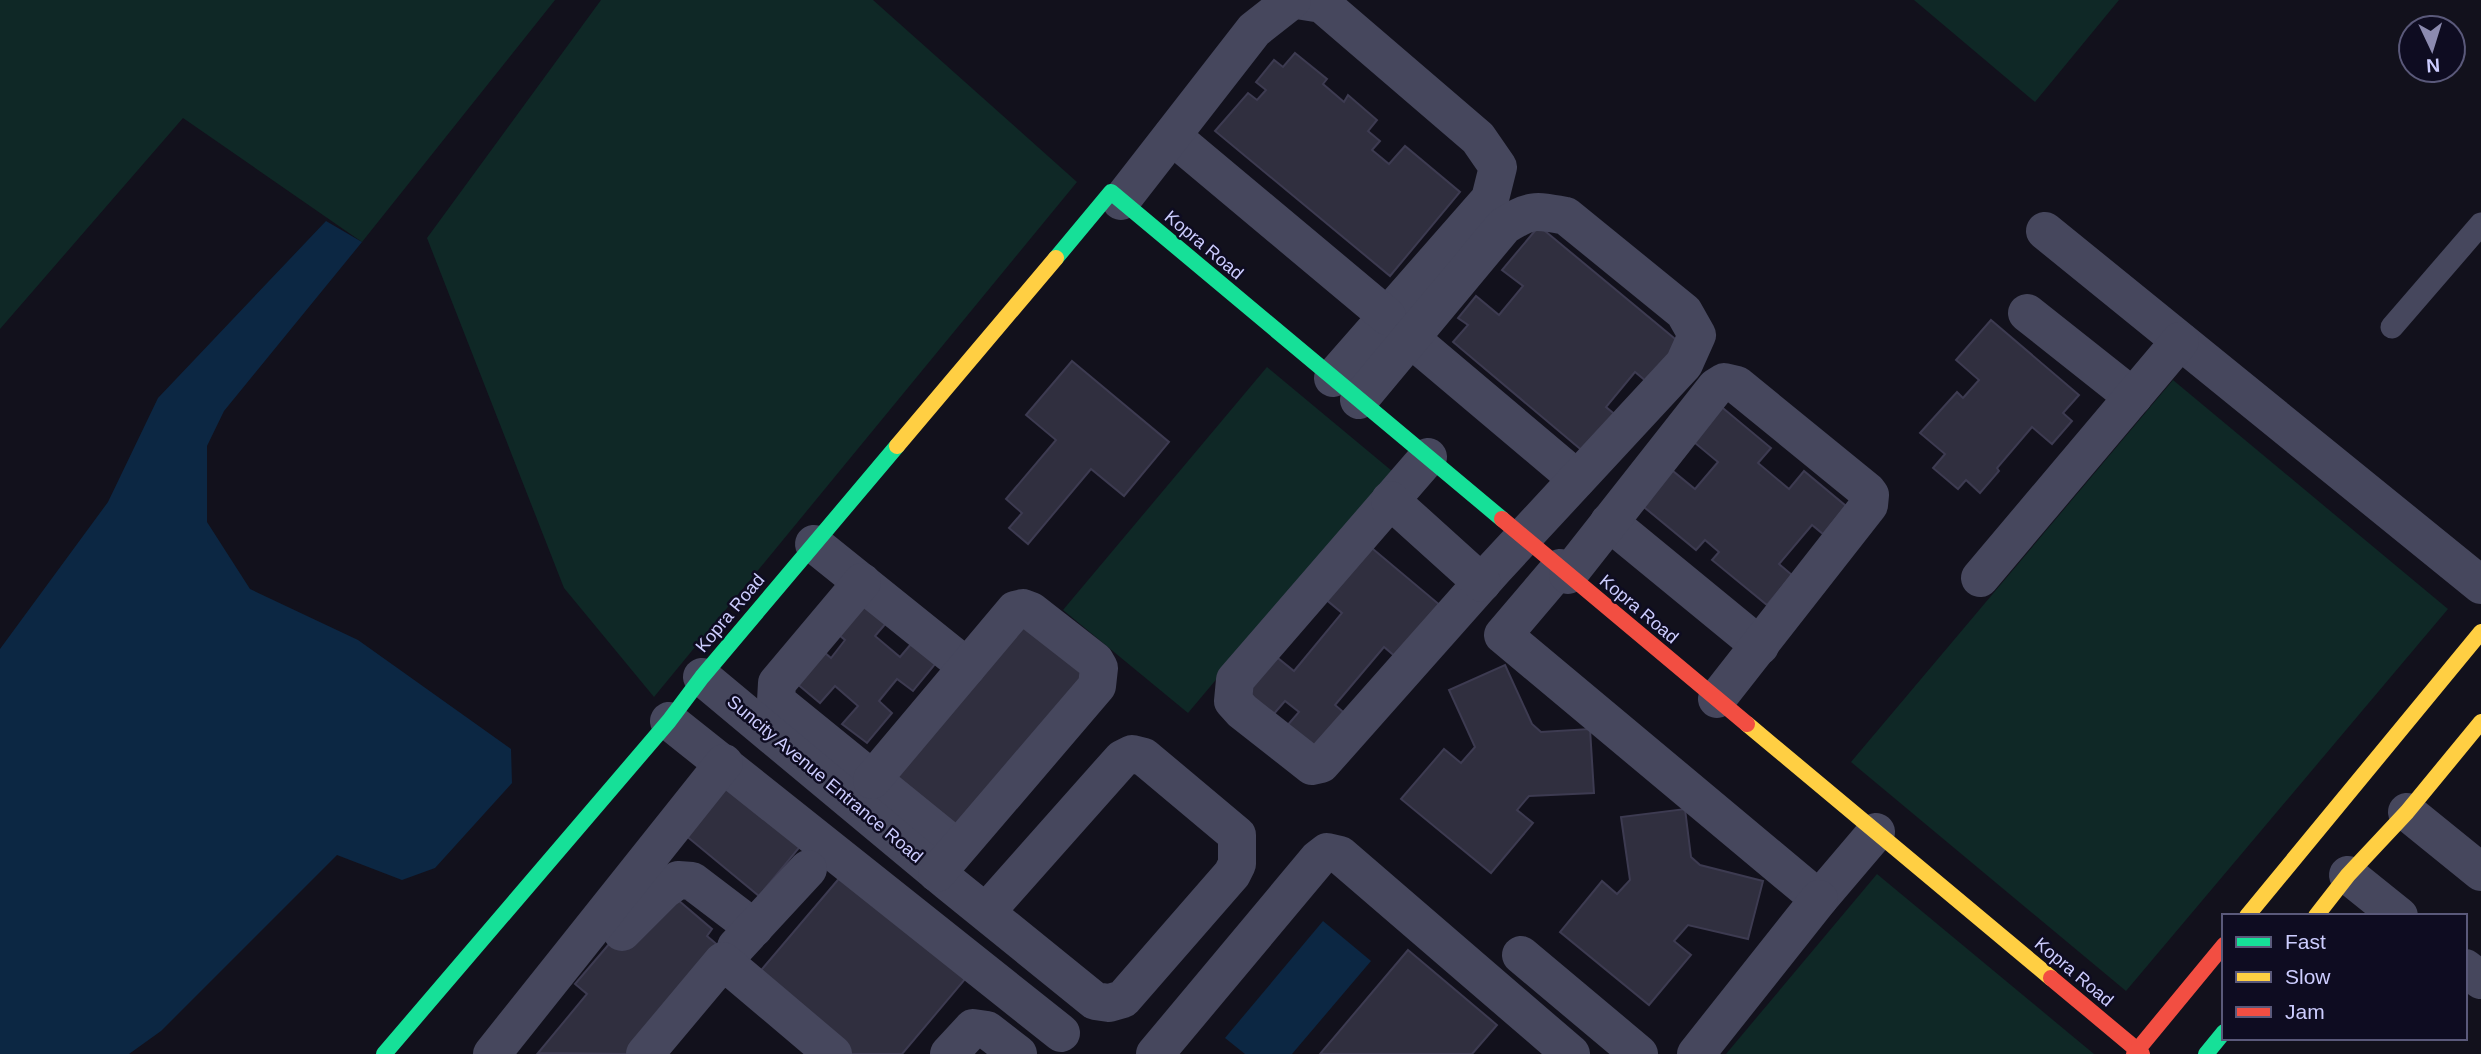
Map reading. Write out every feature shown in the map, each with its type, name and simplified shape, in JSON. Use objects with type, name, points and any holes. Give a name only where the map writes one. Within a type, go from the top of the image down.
[{"type":"street","points":[[1121,201],[1254,30],[1295,0],[1322,4],[1478,138],[1498,167],[1490,199],[1399,327],[1346,389]]},
{"type":"street","points":[[1172,136],[1577,480]]},
{"type":"street","name":"Kopra Road","points":[[384,1054],[669,721],[702,677],[1111,192],[2137,1053],[2222,947]]},
{"type":"street","points":[[1399,327],[1504,226],[1526,212],[1543,211],[1566,216],[1684,312],[1697,335],[1684,364],[1482,583],[1321,764],[1312,766],[1233,701],[1235,680],[1428,457]]},
{"type":"street","points":[[2045,231],[2180,341],[2463,557],[2481,585]]},
{"type":"street","points":[[2027,313],[2133,397]]},
{"type":"street","points":[[1979,578],[2180,341]]},
{"type":"street","points":[[1717,699],[1869,505],[1871,495],[1737,385],[1724,382],[1716,387],[1609,522],[1499,640],[1819,899]]},
{"type":"street","points":[[1390,500],[1482,583]]},
{"type":"street","points":[[1609,522],[1760,646]]},
{"type":"street","points":[[814,544],[967,667]]},
{"type":"street","points":[[862,582],[777,683],[776,701],[872,780],[986,912],[1095,1001],[1108,1003],[1123,999],[1232,874],[1237,864],[1237,835],[1144,757],[1132,754],[1122,759],[986,912]]},
{"type":"street","points":[[872,780],[1015,610],[1023,608],[1031,611],[1095,662],[1100,675],[1097,685],[947,868]]},
{"type":"street","points":[[2250,914],[2481,632]]},
{"type":"street","name":"Suncity Avenue Entrance Road","points":[[702,677],[947,868]]},
{"type":"street","points":[[669,721],[1061,1033]]},
{"type":"street","points":[[2318,914],[2348,875],[2407,812],[2481,722]]},
{"type":"street","points":[[492,1054],[733,770]]},
{"type":"street","points":[[2407,812],[2481,872]]},
{"type":"street","points":[[1696,1054],[1876,832]]},
{"type":"street","points":[[1154,1054],[1318,859],[1327,852],[1340,855],[1571,1054]]},
{"type":"street","points":[[645,1054],[723,961],[808,869]]},
{"type":"street","points":[[2348,875],[2397,914]]},
{"type":"street","points":[[622,932],[664,890],[678,880],[692,881],[754,928]]},
{"type":"street","points":[[1521,955],[1639,1054]]},
{"type":"street","points":[[723,961],[833,1054]]},
{"type":"street","points":[[949,1054],[973,1028],[987,1030],[1018,1054]]},
{"type":"street","points":[[2206,1054],[2222,1034]]},
{"type":"lane","points":[[2392,327],[2481,224]]},
{"type":"green space","points":[[0,0],[555,0],[362,242],[183,118],[0,329]]},
{"type":"green space","points":[[601,0],[873,0],[1077,182],[654,697],[564,588],[427,238]]},
{"type":"green space","points":[[1914,0],[2119,0],[2035,102]]},
{"type":"green space","points":[[1267,367],[1392,471],[1188,713],[1063,610]]},
{"type":"green space","points":[[2173,380],[2448,609],[2126,991],[1851,762]]},
{"type":"green space","points":[[1877,874],[2094,1054],[1726,1054]]},
{"type":"water","points":[[326,221],[362,242],[224,411],[207,446],[207,522],[250,589],[358,640],[511,749],[512,783],[435,868],[402,880],[337,855],[161,1031],[129,1054],[0,1054],[0,649],[108,502],[158,398]]},
{"type":"water","points":[[1323,921],[1371,961],[1292,1054],[1245,1054],[1225,1038]]},
{"type":"building","points":[[1295,53],[1327,79],[1323,84],[1344,102],[1348,95],[1377,120],[1368,131],[1380,141],[1372,150],[1389,164],[1405,146],[1460,192],[1390,276],[1215,131],[1248,93],[1257,100],[1266,90],[1256,82],[1274,60],[1283,67]]},
{"type":"building","points":[[1539,226],[1680,343],[1653,387],[1635,372],[1606,407],[1624,422],[1585,453],[1453,342],[1468,325],[1458,318],[1476,296],[1499,315],[1523,286],[1502,270]]},
{"type":"building","points":[[1991,320],[2079,395],[2063,413],[2072,421],[2052,444],[2032,427],[1997,468],[1999,471],[1980,493],[1966,480],[1958,489],[1933,468],[1945,454],[1920,433],[1957,392],[1963,398],[1979,380],[1956,360]]},
{"type":"building","points":[[1072,361],[1169,442],[1124,496],[1091,469],[1028,544],[1009,528],[1022,513],[1006,499],[1056,440],[1026,415]]},
{"type":"building","points":[[1718,404],[1771,448],[1758,463],[1789,489],[1804,471],[1846,506],[1823,534],[1812,525],[1779,564],[1792,575],[1767,605],[1712,560],[1719,552],[1705,540],[1696,550],[1639,503],[1668,467],[1695,489],[1718,462],[1689,438]]},
{"type":"building","points":[[1367,544],[1441,606],[1397,658],[1384,647],[1335,705],[1348,716],[1317,753],[1286,727],[1299,712],[1285,701],[1272,716],[1243,692],[1274,655],[1294,671],[1342,613],[1323,597]]},
{"type":"building","points":[[865,591],[893,615],[875,636],[900,657],[917,637],[941,657],[913,691],[897,679],[879,701],[892,713],[867,743],[842,724],[858,706],[835,686],[820,703],[790,678],[817,646],[831,658],[845,640],[833,630]]},
{"type":"building","points":[[1021,617],[1088,672],[949,836],[883,781]]},
{"type":"building","points":[[1505,665],[1532,724],[1541,732],[1590,729],[1594,793],[1529,796],[1517,810],[1533,823],[1491,873],[1401,799],[1444,749],[1461,763],[1475,747],[1449,690]]},
{"type":"building","points":[[724,778],[803,843],[759,896],[679,830]]},
{"type":"building","points":[[1685,809],[1691,857],[1700,865],[1763,881],[1748,939],[1688,925],[1674,941],[1691,955],[1649,1005],[1560,932],[1602,881],[1617,894],[1630,880],[1621,817]]},
{"type":"building","points":[[842,875],[966,978],[902,1054],[852,1054],[757,975]]},
{"type":"building","points":[[671,894],[712,929],[707,936],[720,947],[630,1054],[538,1053],[587,994],[575,984],[615,937]]},
{"type":"building","points":[[1408,950],[1497,1025],[1472,1054],[1320,1054]]},
{"type":"traffic: fast","points":[[1056,258],[1111,192],[1502,519]]},
{"type":"traffic: fast","points":[[384,1054],[669,721],[702,677],[897,446]]},
{"type":"traffic: fast","points":[[2206,1054],[2222,1034]]},
{"type":"traffic: slow","points":[[897,446],[1056,258]]},
{"type":"traffic: slow","points":[[2249,914],[2481,632]]},
{"type":"traffic: slow","points":[[2318,914],[2348,875],[2407,812],[2481,722]]},
{"type":"traffic: slow","points":[[1747,724],[2051,978]]},
{"type":"traffic: jam","points":[[1502,519],[1747,724]]},
{"type":"traffic: jam","points":[[2134,1054],[2222,947]]},
{"type":"traffic: jam","points":[[2051,978],[2142,1054]]}]
